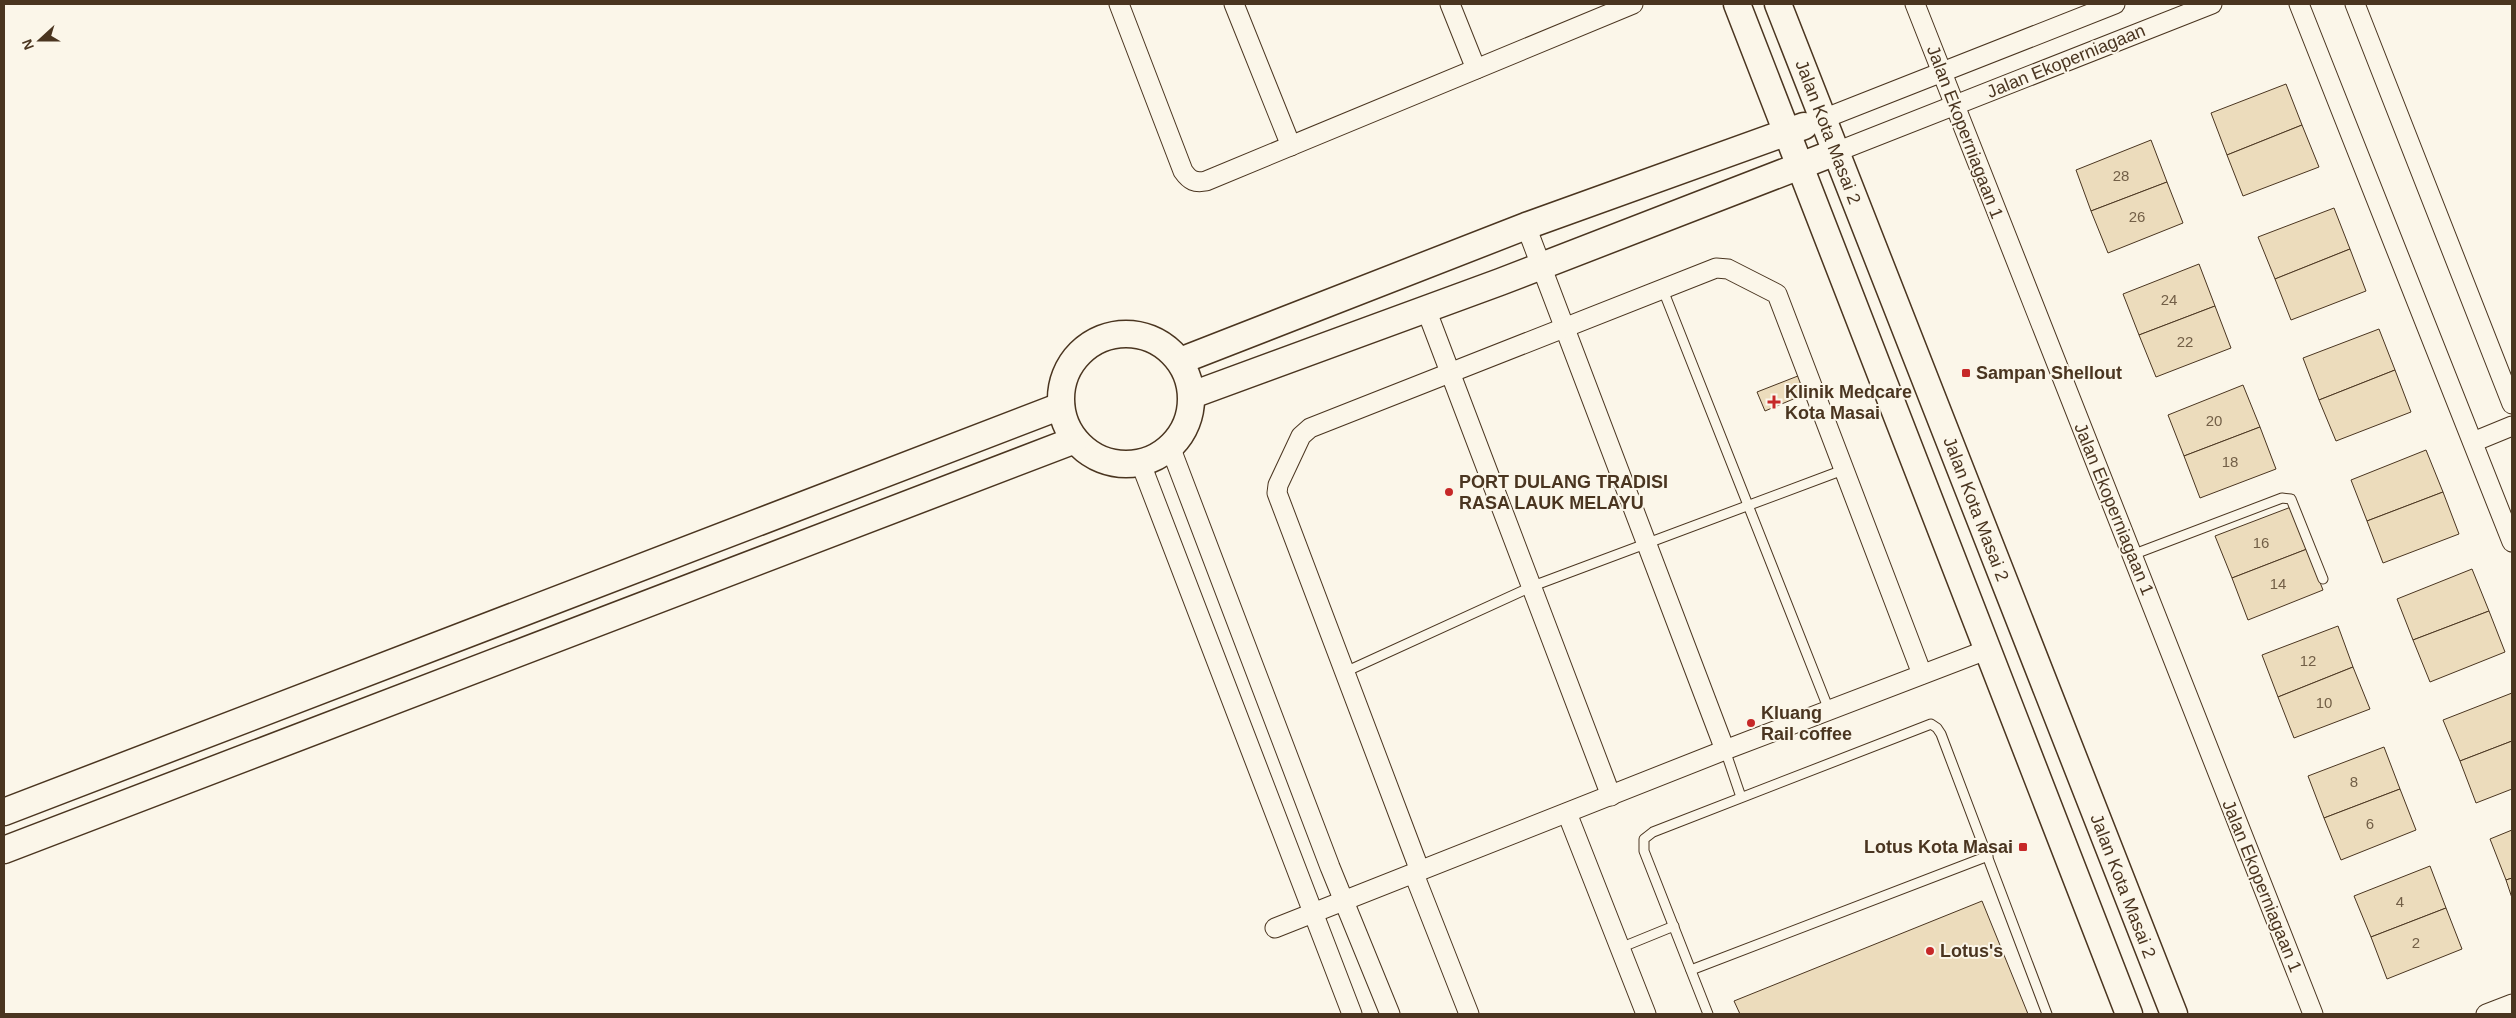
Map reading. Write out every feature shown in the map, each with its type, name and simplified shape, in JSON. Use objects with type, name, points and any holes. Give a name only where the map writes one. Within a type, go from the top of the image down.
[{"type":"street","points":[[1119,4],[1183,171],[1189,180],[1196,183],[1206,182],[1633,4]]},
{"type":"street","points":[[1234,4],[1291,146]]},
{"type":"street","points":[[1450,4],[1476,69]]},
{"type":"street","points":[[1737,4],[2129,1014]]},
{"type":"street","name":"Jalan Kota Masai 2","points":[[1778,4],[2174,1014]]},
{"type":"street","name":"Jalan Ekoperniagaan 1","points":[[1915,4],[2313,1014]]},
{"type":"street","name":"Jalan Ekoperniagaan","points":[[1823,119],[2114,4]]},
{"type":"street","name":"Jalan Ekoperniagaan","points":[[1836,152],[2212,4]]},
{"type":"street","points":[[2299,4],[2512,542]]},
{"type":"street","points":[[2355,4],[2512,404]]},
{"type":"street","points":[[1180,361],[1526,226],[1823,119]]},
{"type":"street","points":[[1192,395],[1542,266],[1836,152]]},
{"type":"street","points":[[1526,226],[1725,750]]},
{"type":"street","points":[[1469,1014],[1345,672],[1278,497],[1277,488],[1301,436],[1306,430],[1720,267],[1728,269],[1774,291],[1778,297],[1922,674]]},
{"type":"street","points":[[1426,309],[1533,586],[1611,796]]},
{"type":"street","points":[[1124,333],[1145,336],[1165,346],[1180,361],[1188,377],[1192,395],[1190,415],[1183,433],[1170,449],[1156,458],[1141,464],[1116,464],[1093,456],[1074,440],[1066,424],[1061,406],[1062,385],[1070,365],[1084,348],[1103,338],[1124,333]]},
{"type":"street","points":[[4,812],[1061,406]]},
{"type":"street","points":[[2472,442],[2512,426]]},
{"type":"street","points":[[4,850],[1074,440]]},
{"type":"street","points":[[1170,449],[1326,857],[1390,1014]]},
{"type":"street","points":[[1141,464],[1352,1014]]},
{"type":"street","points":[[1276,928],[1725,750],[1989,650]]},
{"type":"street","points":[[1567,813],[1646,1014]]},
{"type":"street","points":[[2486,1014],[2512,1004]]},
{"type":"lane","points":[[1663,290],[1829,710]]},
{"type":"lane","points":[[1345,672],[1533,586],[1646,542],[1843,470]]},
{"type":"lane","points":[[2132,555],[2282,498],[2291,499],[2323,579]]},
{"type":"lane","points":[[1708,1014],[1644,851],[1644,840],[1653,832],[1931,724],[1938,728],[1941,734],[2047,1014]]},
{"type":"lane","points":[[1725,750],[1741,797]]},
{"type":"lane","points":[[1691,970],[1988,856]]},
{"type":"lane","points":[[1620,948],[1674,926]]},
{"type":"building","points":[[2286,84],[2302,125],[2227,155],[2211,113]]},
{"type":"building","points":[[2302,125],[2319,167],[2243,196],[2227,155]]},
{"type":"building","points":[[2151,140],[2167,182],[2091,211],[2076,170]]},
{"type":"building","points":[[2167,182],[2183,223],[2108,253],[2091,211]]},
{"type":"building","points":[[2334,208],[2350,249],[2275,279],[2258,237]]},
{"type":"building","points":[[2350,249],[2366,291],[2291,320],[2275,279]]},
{"type":"building","points":[[2199,264],[2215,306],[2139,335],[2123,294]]},
{"type":"building","points":[[2215,306],[2231,348],[2156,377],[2139,335]]},
{"type":"building","points":[[2379,329],[2395,370],[2319,400],[2303,358]]},
{"type":"building","points":[[2395,370],[2411,412],[2336,441],[2319,400]]},
{"type":"building","name":"Klinik Medcare Kota Masai","points":[[1803,374],[1810,392],[1765,411],[1757,392]]},
{"type":"building","points":[[2243,385],[2260,427],[2184,456],[2168,415]]},
{"type":"building","points":[[2260,427],[2276,469],[2200,498],[2184,456]]},
{"type":"building","points":[[2426,450],[2443,492],[2367,521],[2351,480]]},
{"type":"building","points":[[2443,492],[2459,534],[2383,563],[2367,521]]},
{"type":"building","points":[[2291,507],[2307,549],[2232,578],[2215,536]]},
{"type":"building","points":[[2307,549],[2323,590],[2248,620],[2232,578]]},
{"type":"building","points":[[2472,569],[2489,611],[2413,640],[2397,599]]},
{"type":"building","points":[[2489,611],[2505,652],[2430,682],[2413,640]]},
{"type":"building","points":[[2338,626],[2353,667],[2278,697],[2262,655]]},
{"type":"building","points":[[2353,667],[2370,709],[2294,738],[2278,697]]},
{"type":"building","points":[[2512,693],[2512,741],[2460,761],[2443,720]]},
{"type":"building","points":[[2512,741],[2512,789],[2476,803],[2460,761]]},
{"type":"building","points":[[2384,747],[2400,789],[2324,818],[2308,776]]},
{"type":"building","points":[[2400,789],[2416,830],[2341,860],[2324,818]]},
{"type":"building","points":[[2512,830],[2512,878],[2506,880],[2490,839]]},
{"type":"building","points":[[2430,866],[2446,908],[2371,937],[2354,896]]},
{"type":"building","points":[[2512,878],[2512,898],[2506,880]]},
{"type":"building","name":"Lotus's","points":[[1982,901],[2028,1014],[1740,1014],[1734,1001]]},
{"type":"building","points":[[2446,908],[2462,949],[2387,979],[2371,937]]},
{"type":"place","name":"Sampan Shellout","points":[[1966,373]]},
{"type":"place","name":"Klinik Medcare Kota Masai","points":[[1774,402]]},
{"type":"place","name":"PORT DULANG TRADISI RASA LAUK MELAYU","points":[[1449,492]]},
{"type":"place","name":"Kluang Rail coffee","points":[[1751,723]]},
{"type":"place","name":"Lotus Kota Masai","points":[[2023,847]]},
{"type":"place","name":"Lotus's","points":[[1930,951]]}]
